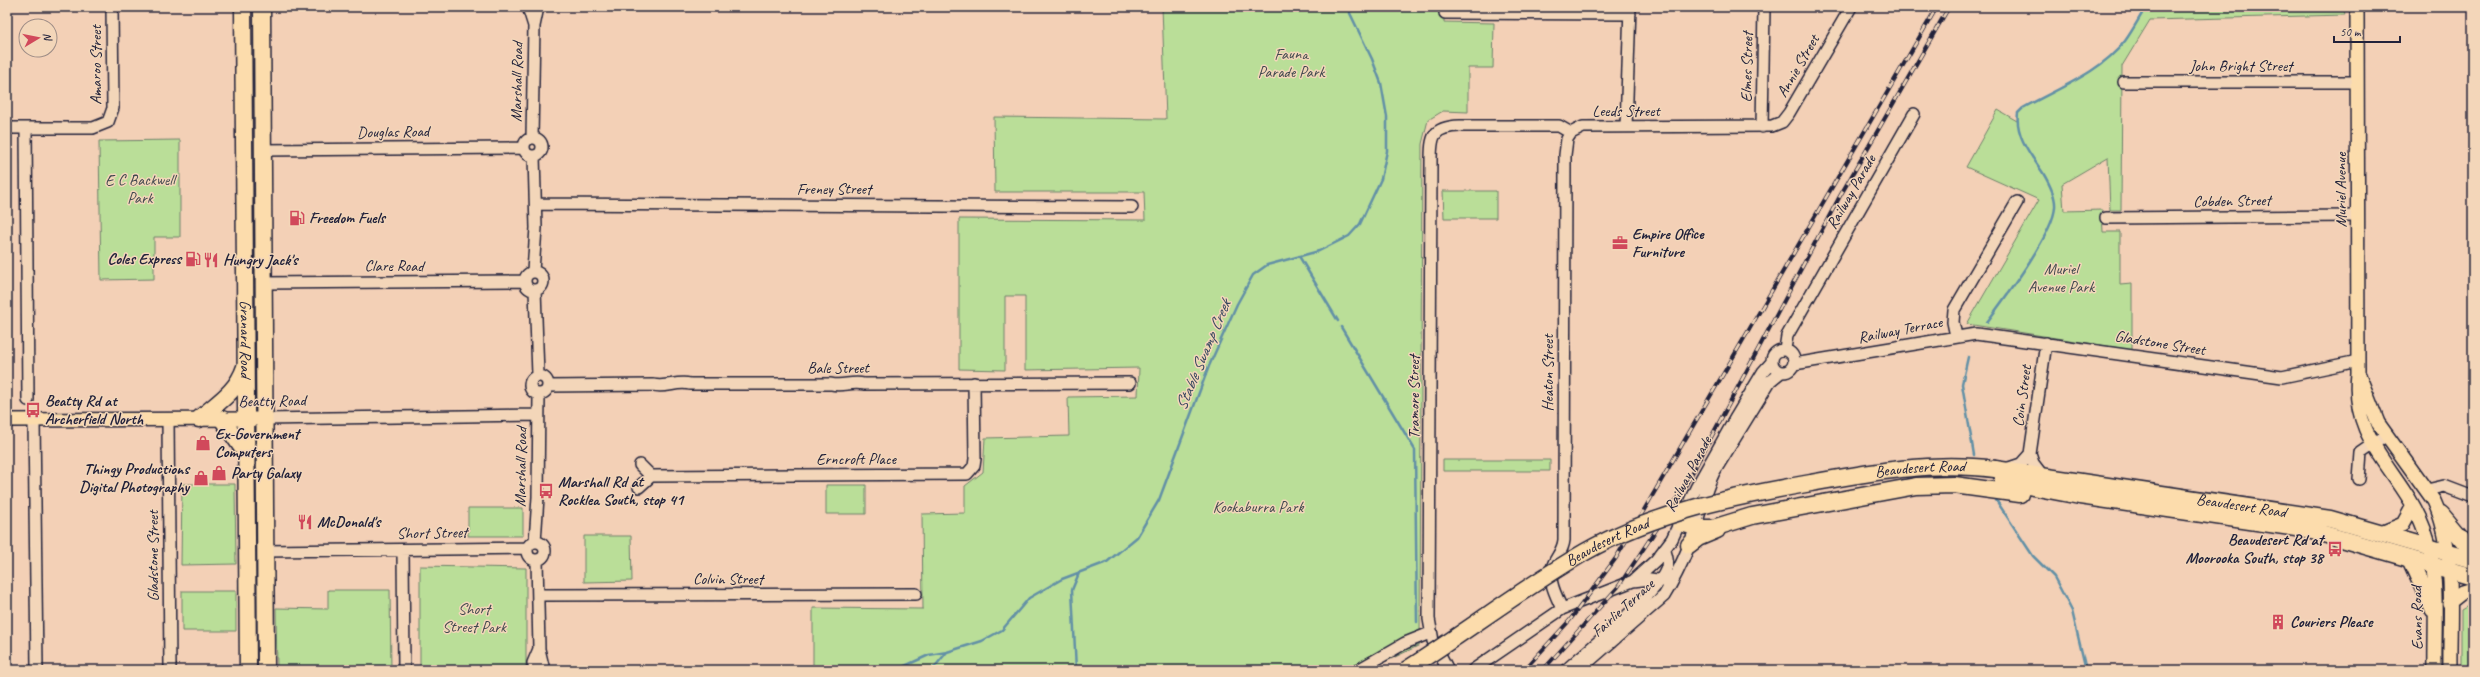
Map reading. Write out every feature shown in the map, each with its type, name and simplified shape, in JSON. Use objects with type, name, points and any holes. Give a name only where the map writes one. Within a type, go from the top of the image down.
[{"type":"highway","name":"Granard Road","points":[[243,7],[245,366],[248,419],[246,452],[248,670]]},
{"type":"highway","name":"Granard Road","points":[[262,7],[264,551],[266,670]]},
{"type":"highway","points":[[199,419],[230,394],[238,384],[245,366]]},
{"type":"highway","points":[[222,419],[246,452]]},
{"type":"highway","name":"Beaudesert Road","points":[[1406,670],[1586,552],[1660,518],[1738,496],[1879,471],[1926,466],[2043,476],[2330,519],[2473,560]]},
{"type":"highway","name":"Beaudesert Road","points":[[1425,670],[1588,562],[1663,527],[1709,513],[1888,479],[1999,473],[2080,496],[2310,530],[2473,577]]},
{"type":"highway","points":[[1690,545],[1698,538],[1723,526],[1752,516],[1916,486],[1954,485],[2071,501],[2080,496]]},
{"type":"highway","points":[[1691,523],[1790,504],[1797,508]]},
{"type":"highway","points":[[2441,514],[2473,552]]},
{"type":"highway","points":[[1691,523],[1707,528],[1723,526]]},
{"type":"highway","points":[[2410,559],[2433,609]]},
{"type":"main road","name":"Muriel Avenue","points":[[2357,7],[2358,367],[2356,393],[2360,416],[2372,445],[2413,506],[2430,548],[2433,566]]},
{"type":"main road","name":"Muriel Avenue","points":[[2358,367],[2371,408],[2387,435],[2427,490],[2441,514],[2448,553],[2449,570]]},
{"type":"main road","name":"Beatty Road","points":[[7,420],[264,419]]},
{"type":"main road","points":[[2381,533],[2403,524],[2413,506]]},
{"type":"main road","name":"Evans Road","points":[[2433,566],[2435,670]]},
{"type":"main road","name":"Evans Road","points":[[2449,570],[2450,670]]},
{"type":"main road","points":[[2449,602],[2463,592],[2473,589]]},
{"type":"street","name":"Amaroo Street","points":[[26,128],[94,128],[108,122],[113,108],[112,7]]},
{"type":"street","name":"Marshall Road","points":[[528,7],[534,26]]},
{"type":"street","name":"Marshall Road","points":[[532,138],[534,26],[538,7]]},
{"type":"street","name":"Elmes Street","points":[[1762,127],[1764,7]]},
{"type":"street","name":"Annie Street","points":[[1762,127],[1782,122],[1789,113],[1851,7]]},
{"type":"street","points":[[1445,12],[1630,10],[1626,127]]},
{"type":"street","name":"John Bright Street","points":[[2124,82],[2357,82]]},
{"type":"street","name":"Railway Parade","points":[[1785,349],[1786,336],[1914,114]]},
{"type":"street","name":"Tramore Street","points":[[1448,670],[1430,633],[1431,146],[1437,130],[1446,126],[1559,126],[1571,133]]},
{"type":"street","name":"Leeds Street","points":[[1571,133],[1583,127],[1762,127]]},
{"type":"street","points":[[7,128],[26,128],[28,400]]},
{"type":"street","name":"Heaton Street","points":[[1562,609],[1552,586],[1551,576],[1554,563],[1562,550],[1564,540],[1565,155],[1567,139],[1571,133]]},
{"type":"street","points":[[532,138],[538,140],[542,144],[541,150],[534,156],[526,153],[524,148],[527,140],[532,138]]},
{"type":"street","name":"Douglas Road","points":[[262,150],[524,148]]},
{"type":"street","points":[[533,271],[536,204],[534,156]]},
{"type":"street","name":"Railway Terrace","points":[[1794,364],[1956,336],[1953,322],[1954,310],[2017,202]]},
{"type":"street","name":"Freney Street","points":[[536,204],[1132,207]]},
{"type":"street","name":"Cobden Street","points":[[2106,218],[2358,216]]},
{"type":"street","points":[[533,271],[526,276],[524,281],[529,289],[535,290]]},
{"type":"street","points":[[533,271],[539,273],[543,278],[542,284],[535,290]]},
{"type":"street","name":"Clare Road","points":[[263,283],[524,281]]},
{"type":"street","points":[[535,290],[538,375]]},
{"type":"street","name":"Gladstone Street","points":[[1956,336],[1989,335],[2282,377],[2358,367]]},
{"type":"street","name":"Coin Street","points":[[2030,454],[2046,343]]},
{"type":"street","points":[[1785,349],[1793,354],[1794,364],[1788,371],[1781,372],[1775,369],[1772,362],[1775,352],[1785,349]]},
{"type":"street","name":"Railway Parade","points":[[1691,523],[1696,488],[1763,372],[1772,362]]},
{"type":"street","name":"Railway Parade","points":[[1473,670],[1562,609],[1633,581],[1656,560],[1664,549],[1691,523],[1714,472],[1770,381],[1781,372]]},
{"type":"street","points":[[538,375],[546,378],[548,386],[544,393],[538,394],[531,389],[530,383],[532,378],[538,375]]},
{"type":"street","name":"Bale Street","points":[[548,386],[654,385],[664,387],[678,382],[690,384],[831,384],[840,386],[853,381],[864,384],[1130,383]]},
{"type":"street","name":"Erncroft Place","points":[[651,476],[967,474],[974,466],[975,459],[974,383]]},
{"type":"street","name":"Marshall Road","points":[[531,545],[538,497],[538,394]]},
{"type":"street","name":"Beatty Road","points":[[264,419],[538,415]]},
{"type":"street","name":"Gladstone Street","points":[[168,419],[170,669]]},
{"type":"street","points":[[34,420],[37,667]]},
{"type":"street","points":[[2359,479],[2359,456],[2387,435]]},
{"type":"street","points":[[1999,473],[2021,464],[2030,454],[2033,463],[2043,476]]},
{"type":"street","points":[[639,487],[651,476],[640,464]]},
{"type":"street","points":[[2427,490],[2444,486],[2473,497]]},
{"type":"street","name":"Fairlie Terrace","points":[[1579,670],[1664,596],[1690,545],[1691,523]]},
{"type":"street","points":[[540,542],[545,550],[542,557],[537,560],[529,557],[531,545],[540,542]]},
{"type":"street","name":"Short Street","points":[[264,551],[403,550],[531,545]]},
{"type":"street","name":"Fairlie Terrace","points":[[1566,670],[1642,600],[1660,580],[1668,564],[1664,549]]},
{"type":"street","points":[[403,550],[404,670]]},
{"type":"street","points":[[537,560],[539,595],[539,649],[544,670]]},
{"type":"street","points":[[1633,581],[1660,580],[1672,582]]},
{"type":"street","name":"Colvin Street","points":[[539,595],[916,594]]},
{"type":"street","points":[[1358,670],[1430,633]]},
{"type":"street","points":[[534,670],[533,663],[539,649]]},
{"type":"green space","name":"Kookaburra Park","points":[[1162,7],[1444,7],[1444,22],[1494,23],[1493,68],[1468,68],[1468,112],[1443,111],[1428,120],[1422,144],[1420,645],[1368,670],[813,670],[813,608],[923,609],[922,514],[965,513],[965,486],[983,472],[985,438],[1069,436],[1068,397],[1138,396],[1139,368],[1025,370],[1025,296],[1005,296],[1005,370],[959,369],[959,219],[1145,220],[1144,192],[995,192],[994,117],[1166,119]]},
{"type":"green space","name":"Muriel Avenue Park","points":[[2146,7],[2344,9],[2345,15],[2150,20],[2122,66],[2121,210],[2110,210],[2108,157],[2062,184],[2064,211],[2102,210],[2103,232],[2120,232],[2120,285],[2132,284],[2132,350],[1967,324],[2039,200],[1966,167],[1998,110],[2017,121],[2018,113],[2023,108],[2091,71],[2115,52],[2125,41]]},
{"type":"green space","name":"E C Backwell Park","points":[[180,140],[180,237],[154,237],[154,279],[101,280],[99,141]]},
{"type":"green space","points":[[1443,191],[1496,191],[1496,218],[1444,218]]},
{"type":"green space","points":[[1443,460],[1550,460],[1550,471],[1443,471]]},
{"type":"green space","points":[[182,484],[235,484],[236,564],[181,565]]},
{"type":"green space","points":[[826,485],[866,485],[866,514],[826,514]]},
{"type":"green space","points":[[468,508],[523,508],[523,536],[468,536]]},
{"type":"green space","points":[[584,536],[631,536],[632,581],[584,582]]},
{"type":"green space","name":"Short Street Park","points":[[420,566],[526,568],[526,670],[420,670]]},
{"type":"green space","points":[[328,590],[390,590],[391,670],[277,670],[276,608],[328,609]]},
{"type":"green space","points":[[182,591],[236,591],[236,631],[182,631]]},
{"type":"green space","points":[[2473,603],[2473,670],[2461,670],[2461,610]]},
{"type":"waterway","name":"Stable Swamp Creek","points":[[932,670],[947,652],[982,641],[1002,630],[1029,598],[1062,579],[1107,562],[1137,537],[1159,500],[1209,366],[1237,304],[1253,275],[1267,265],[1319,251],[1349,236],[1360,224],[1381,179],[1387,151],[1387,117],[1381,83],[1372,59],[1347,7]]},
{"type":"waterway","points":[[1987,322],[2038,249],[2046,233],[2055,207],[2050,185],[2021,137],[2018,113],[2023,108],[2078,79],[2103,62],[2125,41],[2146,7]]},
{"type":"waterway","points":[[1299,256],[1338,321]]},
{"type":"waterway","points":[[1341,327],[1415,450],[1417,622]]},
{"type":"waterway","points":[[1968,357],[1962,384],[1974,455]]},
{"type":"waterway","points":[[1996,500],[2033,556],[2054,577],[2072,611],[2086,670]]},
{"type":"waterway","points":[[1076,670],[1072,590],[1079,573]]},
{"type":"waterway","points":[[896,670],[929,655],[947,652]]},
{"type":"railway","points":[[1524,670],[1570,620],[1616,558],[1937,7]]},
{"type":"railway","points":[[1543,670],[1618,587],[1684,488],[1840,196],[1949,7]]},
{"type":"place","name":"Freedom Fuels","points":[[297,218]]},
{"type":"place","name":"Empire Office Furniture","points":[[1620,243]]},
{"type":"place","name":"Coles Express","points":[[193,259]]},
{"type":"place","name":"Hungry Jack's","points":[[211,260]]},
{"type":"place","name":"Beatty Rd at Archerfield North","points":[[33,410]]},
{"type":"place","name":"Ex-Government Computers","points":[[203,443]]},
{"type":"place","name":"Party Galaxy","points":[[219,473]]},
{"type":"place","name":"Thingy Productions Digital Photography","points":[[201,478]]},
{"type":"place","name":"Marshall Rd at Rocklea South, stop 41","points":[[546,491]]},
{"type":"place","name":"McDonald's","points":[[305,522]]},
{"type":"place","name":"Beaudesert Rd at Moorooka South, stop 38","points":[[2335,549]]},
{"type":"place","name":"Couriers Please","points":[[2278,622]]},
{"type":"park label","name":"Fauna Parade Park","points":[[1291,63]]}]
